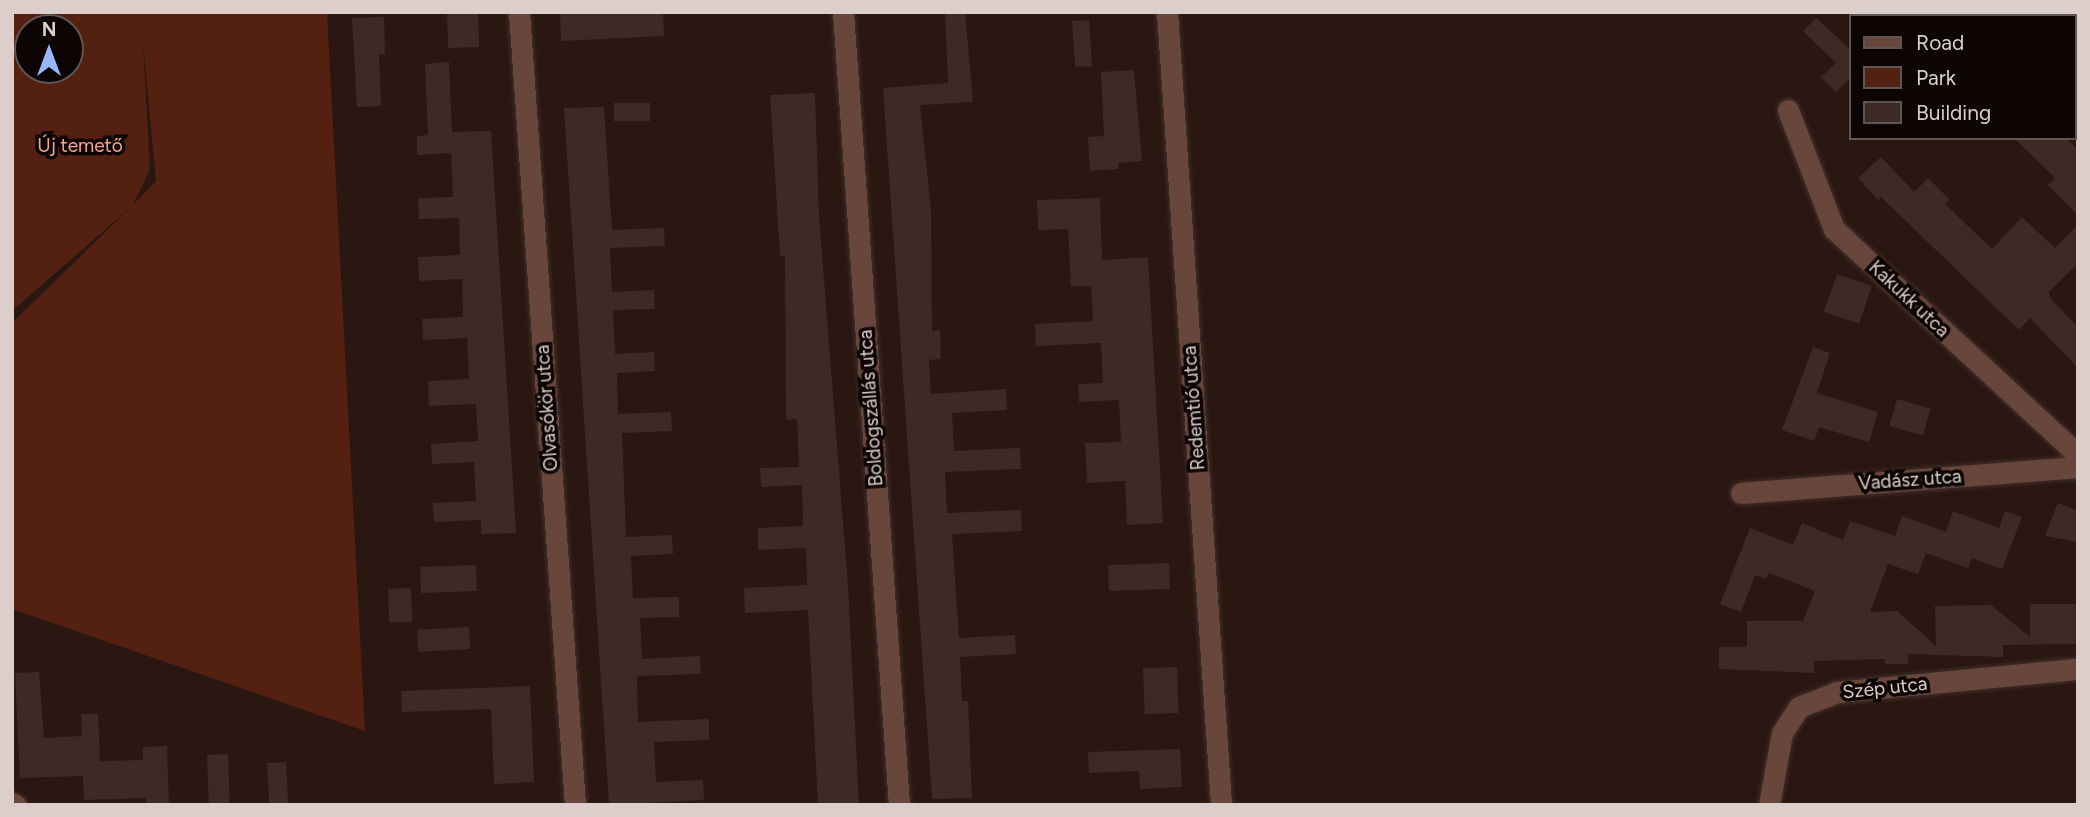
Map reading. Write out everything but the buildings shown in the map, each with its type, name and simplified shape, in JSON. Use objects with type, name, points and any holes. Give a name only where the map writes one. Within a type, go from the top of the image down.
[{"type":"street","name":"Olvasókör utca","points":[[519,12],[575,805]]},
{"type":"street","name":"Boldogszállás utca","points":[[843,12],[899,805]]},
{"type":"street","name":"Redemtió utca","points":[[1167,12],[1221,805]]},
{"type":"street","name":"Kakukk utca","points":[[1788,110],[1834,229],[2078,455]]},
{"type":"street","name":"Vadász utca","points":[[1741,493],[2078,467]]},
{"type":"street","name":"Szép utca","points":[[1769,805],[1782,733],[1799,707],[1837,692],[2078,669]]},
{"type":"green space","name":"Új temető","points":[[12,12],[327,12],[365,731],[12,609],[12,323],[131,207],[12,311]],"holes":[[[143,43],[156,181],[133,205],[150,169]]]}]
